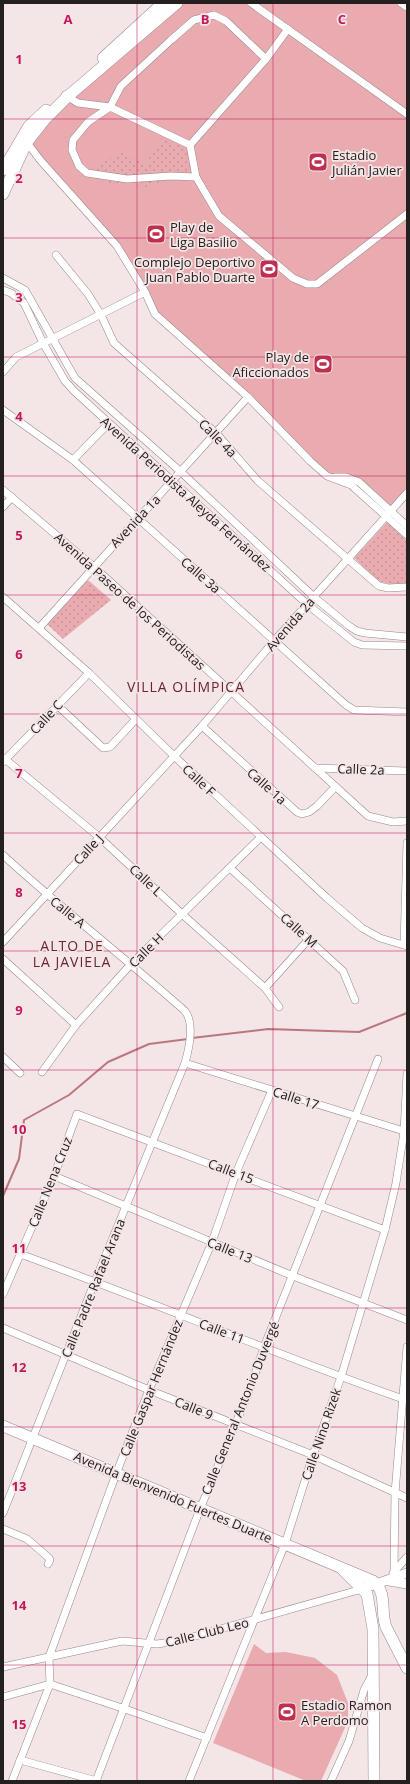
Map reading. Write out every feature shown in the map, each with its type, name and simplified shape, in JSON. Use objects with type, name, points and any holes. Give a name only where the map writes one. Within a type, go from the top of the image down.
[{"type":"main road","points":[[66,95],[163,3]]},
{"type":"main road","points":[[3,194],[29,126],[177,3]]},
{"type":"main road","points":[[3,170],[25,139]]},
{"type":"main road","name":"Avenida Bienvenido Fuertes Duarte","points":[[3,1426],[342,1569],[385,1582]]},
{"type":"main road","name":"Avenida Bienvenido Fuertes Duarte","points":[[342,1569],[362,1589]]},
{"type":"main road","points":[[385,1582],[382,1594],[383,1620],[407,1668]]},
{"type":"main road","points":[[362,1589],[368,1599],[373,1629],[373,1674],[368,1690],[374,1781]]},
{"type":"main road","points":[[373,1629],[386,1627]]},
{"type":"street","points":[[251,3],[405,113],[407,122]]},
{"type":"street","points":[[401,3],[407,7]]},
{"type":"street","points":[[196,177],[171,176],[127,179],[88,173],[79,166],[72,150],[73,140],[88,122],[110,107],[121,86],[194,20],[214,15],[226,20],[266,59]]},
{"type":"street","points":[[190,145],[266,59],[288,29]]},
{"type":"street","points":[[66,95],[78,102],[110,107],[190,145]]},
{"type":"street","points":[[25,139],[41,161],[117,246],[145,292],[155,314],[248,397],[310,462],[327,476],[346,477],[359,482],[407,535]]},
{"type":"street","points":[[190,145],[196,177],[219,216],[293,278],[307,284],[318,284],[405,215],[407,207]]},
{"type":"street","name":"Calle 4a","points":[[56,255],[77,279],[101,315],[114,343],[216,433],[258,481],[347,560],[379,586],[388,588],[407,587]]},
{"type":"street","name":"Avenida Periodista Aleyda Fernández","points":[[3,278],[25,290],[75,378],[180,472],[314,597],[357,631],[407,637]]},
{"type":"street","name":"Avenida Periodista Aleyda Fernández","points":[[3,290],[24,303],[43,343],[66,381],[108,424],[308,605],[354,642],[362,645],[407,646]]},
{"type":"street","points":[[3,372],[16,357],[145,292]]},
{"type":"street","name":"Avenida 1a","points":[[39,628],[248,397]]},
{"type":"street","name":"Calle 3a","points":[[3,410],[73,460],[354,710],[407,712]]},
{"type":"street","points":[[73,460],[108,424]]},
{"type":"street","name":"Avenida Paseo de los Periodistas","points":[[3,490],[94,567],[368,816],[393,822],[407,821]]},
{"type":"street","name":"Avenida 2a","points":[[174,756],[232,693],[275,640],[407,493]]},
{"type":"street","points":[[3,507],[12,497]]},
{"type":"street","points":[[388,514],[407,526]]},
{"type":"street","name":"Calle F","points":[[3,597],[89,673],[261,838],[362,928],[380,938],[406,946]]},
{"type":"street","name":"Calle C","points":[[4,761],[89,673]]},
{"type":"street","points":[[57,705],[103,748],[110,747],[136,719]]},
{"type":"street","name":"Calle 1a","points":[[202,726],[297,812],[302,814],[309,812],[317,806],[335,787]]},
{"type":"street","name":"Calle J","points":[[3,942],[174,756]]},
{"type":"street","name":"Calle L","points":[[4,761],[99,837],[182,914],[266,988],[280,1007]]},
{"type":"street","name":"Calle 2a","points":[[315,768],[407,771]]},
{"type":"street","name":"Calle H","points":[[42,1072],[76,1025],[131,964],[261,838]]},
{"type":"street","points":[[406,946],[407,842]]},
{"type":"street","name":"Calle A","points":[[3,855],[46,895],[131,964],[185,1011],[189,1018],[190,1043],[185,1063]]},
{"type":"street","name":"Calle M","points":[[230,868],[343,971],[355,1000]]},
{"type":"street","points":[[266,988],[309,939]]},
{"type":"street","points":[[3,959],[76,1025]]},
{"type":"street","points":[[3,1057],[20,1073]]},
{"type":"street","name":"Calle General Antonio Duvergé","points":[[96,1781],[125,1709],[200,1509],[250,1389],[264,1347],[378,1059]]},
{"type":"street","name":"Calle 17","points":[[185,1063],[406,1132]]},
{"type":"street","name":"Calle Padre Rafael Arana","points":[[3,1513],[95,1281],[185,1063]]},
{"type":"street","name":"Calle Nino Rizek","points":[[189,1781],[285,1544],[312,1455],[341,1378],[385,1230],[396,1183],[406,1132],[407,1074]]},
{"type":"street","name":"Calle Gaspar Hernández","points":[[12,1781],[50,1684],[49,1657],[116,1474],[149,1390],[212,1242],[236,1173],[272,1090]]},
{"type":"street","name":"Calle 15","points":[[76,1114],[385,1230]]},
{"type":"street","name":"Calle Nena Cruz","points":[[3,1294],[54,1176],[76,1114]]},
{"type":"street","name":"Calle 13","points":[[54,1176],[293,1276],[407,1320]]},
{"type":"street","name":"Calle 11","points":[[20,1254],[95,1281],[341,1378],[402,1400]]},
{"type":"street","name":"Calle 9","points":[[3,1328],[149,1390],[312,1455],[407,1498]]},
{"type":"street","points":[[394,1572],[395,1492],[407,1347]]},
{"type":"street","points":[[3,1529],[27,1539],[49,1558],[50,1560],[48,1564]]},
{"type":"street","points":[[385,1582],[407,1557]]},
{"type":"street","points":[[362,1589],[407,1573]]},
{"type":"street","points":[[385,1582],[407,1584]]},
{"type":"street","name":"Calle Club Leo","points":[[3,1667],[122,1641],[150,1643],[178,1641],[362,1589]]},
{"type":"street","points":[[3,1697],[50,1684],[207,1738]]},
{"type":"street","points":[[331,1781],[349,1741],[368,1690]]},
{"type":"street","points":[[20,1760],[96,1781]]},
{"type":"shaded area","name":"Complejo Deportivo Juan Pablo Duarte","points":[[178,3],[400,3],[407,8],[407,492],[386,516],[351,485],[327,476],[270,418],[155,314],[117,246],[28,141],[61,103]]},
{"type":"shaded area","points":[[161,138],[187,148],[191,172],[148,187],[98,181],[92,170],[120,152],[146,164]]},
{"type":"shaded area","points":[[387,522],[407,541],[407,584],[390,584],[378,581],[354,558]]},
{"type":"shaded area","points":[[88,580],[111,600],[63,639],[47,624]]},
{"type":"shaded area","name":"Estadio Ramon A Perdomo","points":[[254,1644],[266,1653],[286,1652],[315,1658],[337,1675],[348,1703],[348,1721],[321,1781],[306,1781],[213,1743]]},
{"type":"waterway","points":[[192,1038],[268,1029],[359,1032],[407,1013]]},
{"type":"waterway","points":[[3,1196],[19,1159],[24,1120],[69,1095],[108,1062],[149,1044],[188,1039]]},
{"type":"place","name":"Estadio Julián Javier","points":[[318,162]]},
{"type":"place","name":"Play de Liga Basilio","points":[[156,234]]},
{"type":"place","name":"Complejo Deportivo Juan Pablo Duarte","points":[[269,269]]},
{"type":"place","name":"Play de Aficcionados","points":[[323,364]]},
{"type":"place","name":"Estadio Ramon A Perdomo","points":[[287,1712]]},
{"type":"district","name":"VILLA OLÍMPICA","points":[[186,687]]},
{"type":"district","name":"ALTO DE LA JAVIELA","points":[[72,954]]}]
